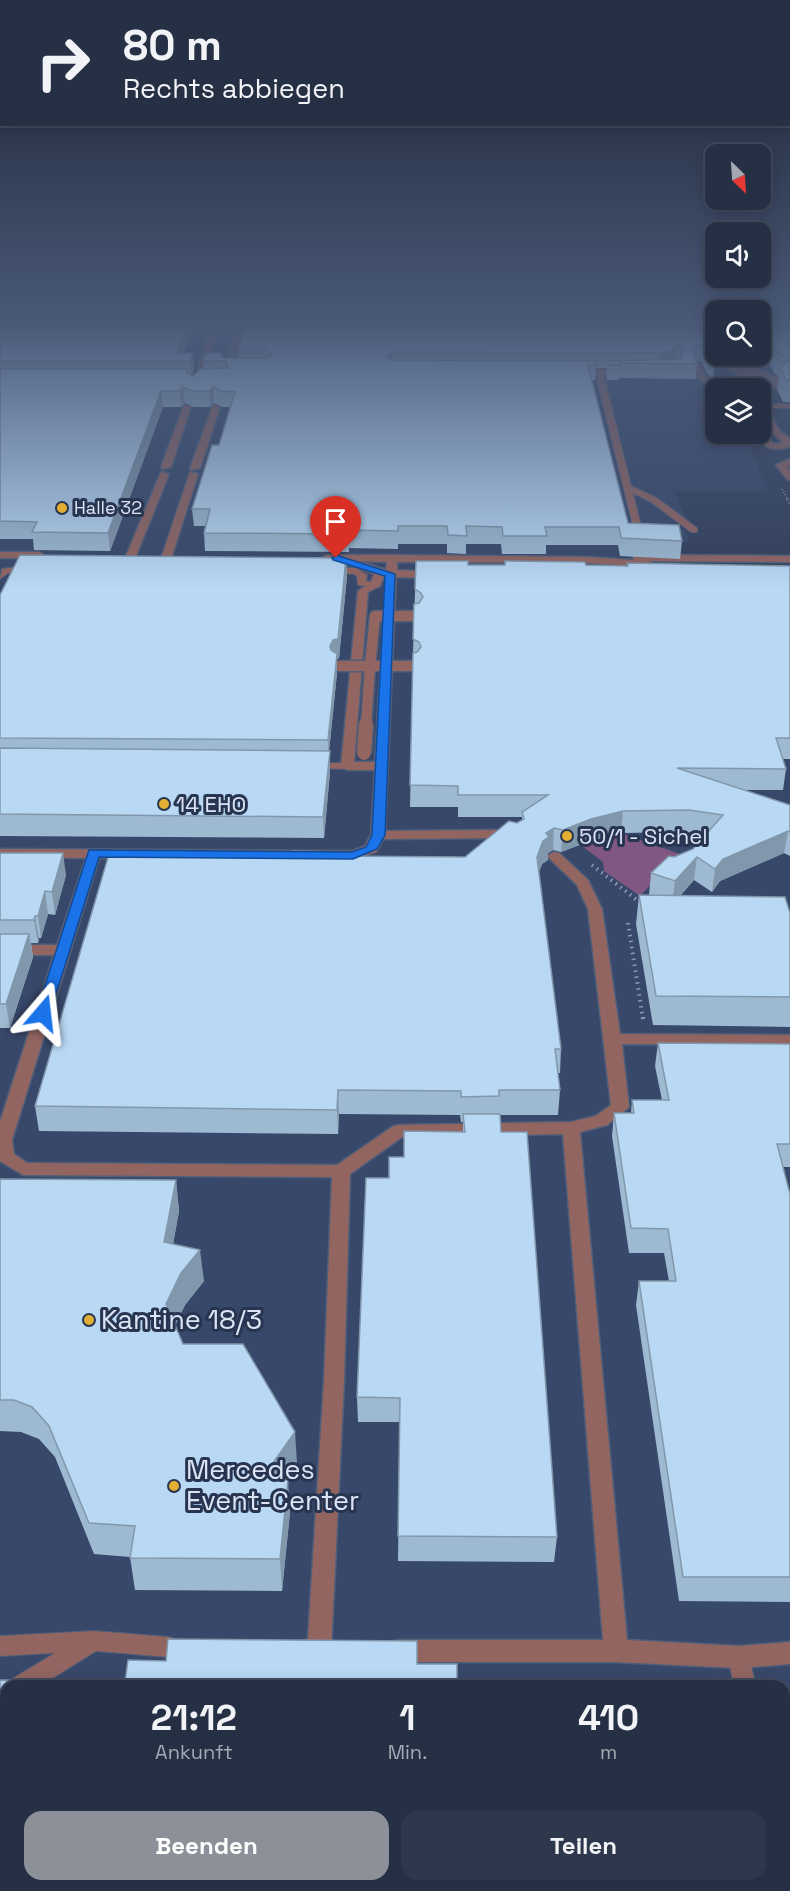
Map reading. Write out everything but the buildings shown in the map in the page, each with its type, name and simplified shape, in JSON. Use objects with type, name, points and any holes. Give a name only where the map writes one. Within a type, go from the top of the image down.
[{"type":"street","points":[[119,556],[135,556],[185,413]]},
{"type":"street","points":[[168,556],[214,413]]},
{"type":"street","points":[[765,444],[769,446],[788,445],[771,424]]},
{"type":"street","points":[[790,462],[781,465],[790,477]]},
{"type":"street","points":[[0,555],[48,555]]},
{"type":"street","points":[[314,558],[659,561],[790,569]]},
{"type":"street","points":[[336,558],[382,577],[405,574],[451,574]]},
{"type":"street","points":[[381,766],[364,759],[346,766],[363,591],[382,577],[392,558]]},
{"type":"street","points":[[659,561],[684,558],[790,559]]},
{"type":"street","points":[[405,574],[408,571],[426,568],[588,569],[587,560]]},
{"type":"street","points":[[624,574],[647,574]]},
{"type":"street","points":[[0,853],[353,855],[371,849],[378,835],[381,766],[382,577]]},
{"type":"street","points":[[364,759],[369,666],[375,616],[415,616]]},
{"type":"street","points":[[338,666],[413,666]]},
{"type":"street","points":[[378,835],[495,834],[515,839]]},
{"type":"street","points":[[23,1169],[6,1157],[3,1140],[94,853]]},
{"type":"street","points":[[0,1169],[341,1171],[398,1131],[571,1128],[601,1121],[620,1107],[605,933],[584,884],[554,856]]},
{"type":"street","points":[[0,950],[63,950]]},
{"type":"street","points":[[613,1039],[790,1040]]},
{"type":"street","points":[[571,1128],[616,1651]]},
{"type":"street","points":[[284,1649],[330,1650],[334,1381],[341,1171]]},
{"type":"street","points":[[169,1647],[192,1648]]},
{"type":"street","points":[[374,1651],[616,1651],[740,1657],[790,1653]]},
{"type":"lane","points":[[609,413],[638,530]]},
{"type":"lane","points":[[627,487],[654,500],[694,530]]},
{"type":"lane","points":[[0,576],[5,571],[17,568],[40,568]]},
{"type":"lane","points":[[321,571],[356,571],[362,575],[361,583],[382,577]]},
{"type":"lane","points":[[299,766],[346,766]]},
{"type":"lane","points":[[30,1680],[94,1641]]},
{"type":"lane","points":[[0,1646],[94,1641],[169,1647]]},
{"type":"lane","points":[[740,1657],[744,1680]]},
{"type":"path","points":[[598,870],[637,900]]},
{"type":"path","points":[[628,923],[646,1039]]},
{"type":"shaded area","points":[[0,413],[705,413],[705,444],[748,444],[768,491],[673,491],[689,522],[679,524],[686,531],[689,542],[681,542],[682,552],[679,554],[655,554],[661,567],[790,574],[790,1680],[82,1678],[79,1680],[0,1680]]},
{"type":"shaded area","points":[[771,413],[773,413],[782,431],[771,431]]},
{"type":"shaded area","points":[[626,835],[680,854],[640,896],[604,871],[603,862],[582,846]]},
{"type":"place","name":"Halle 32","points":[[62,508]]},
{"type":"place","name":"14 EHO","points":[[164,804]]},
{"type":"place","name":"50/1 - Sichel","points":[[567,836]]},
{"type":"place","name":"Kantine 18/3","points":[[89,1320]]},
{"type":"place","name":"Mercedes Event-Center","points":[[174,1486]]},
{"type":"route","points":[[43,1013],[94,853],[353,855],[371,849],[378,835],[390,574],[380,573],[336,558]]}]
